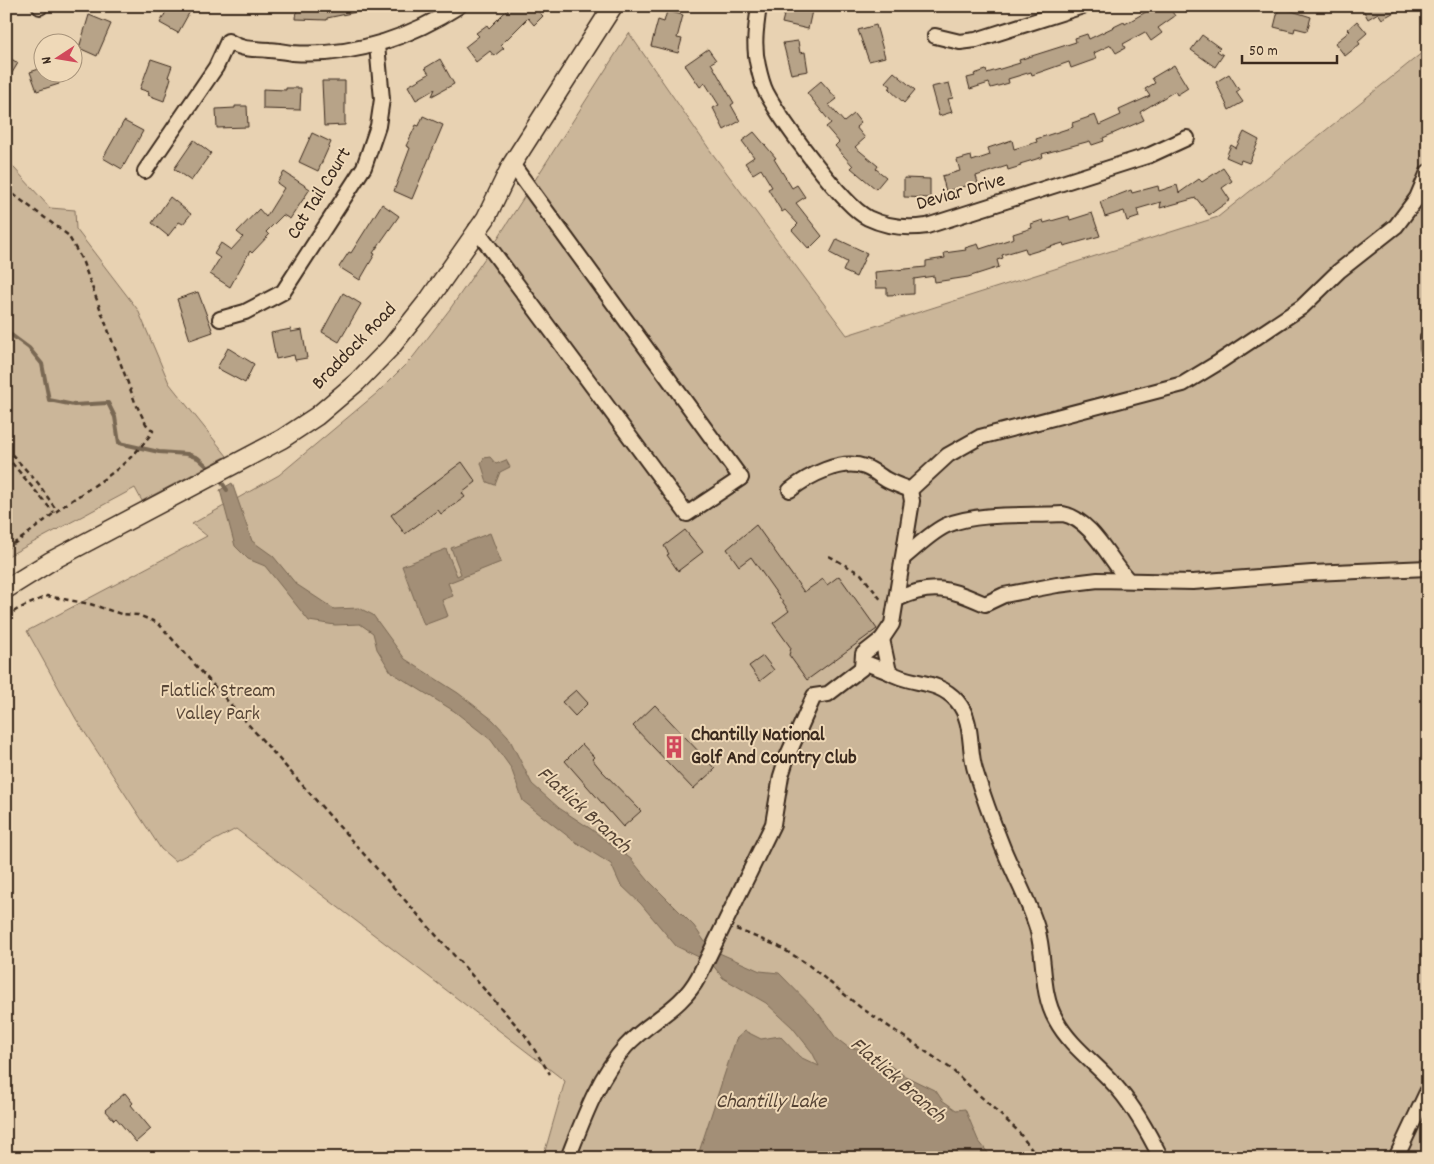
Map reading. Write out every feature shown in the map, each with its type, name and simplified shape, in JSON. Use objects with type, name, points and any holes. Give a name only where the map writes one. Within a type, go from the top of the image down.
[{"type":"main road","name":"Braddock Road","points":[[6,589],[130,519],[236,465],[298,428],[357,382],[391,347],[430,298],[476,229],[486,218],[512,164],[613,6]]},
{"type":"street","points":[[145,172],[216,67],[228,41],[243,50],[268,49],[292,53],[332,52],[377,45],[415,32],[459,6]]},
{"type":"street","name":"Deviar Drive","points":[[759,6],[755,32],[758,66],[765,90],[776,109],[842,198],[867,218],[886,225],[916,228],[927,226],[1150,155],[1187,138]]},
{"type":"street","points":[[935,36],[960,42],[976,40],[1083,6]]},
{"type":"street","name":"Cat Tail Court","points":[[220,319],[245,312],[275,298],[282,292],[355,182],[371,150],[378,126],[382,99],[377,45]]},
{"type":"street","points":[[476,229],[687,514],[741,478],[512,164]]},
{"type":"street","points":[[910,490],[948,456],[980,437],[1183,384],[1231,355],[1302,308],[1339,271],[1396,226],[1417,198],[1428,172]]},
{"type":"street","points":[[1428,338],[1428,349]]},
{"type":"street","points":[[790,490],[805,478],[820,472],[856,465],[865,466],[887,480],[910,490]]},
{"type":"street","points":[[568,1158],[586,1112],[626,1046],[676,1007],[691,991],[773,824],[781,776],[814,696],[828,694],[862,668],[863,654],[882,639],[894,616],[912,501],[910,490]]},
{"type":"street","points":[[903,558],[945,526],[957,522],[978,517],[1063,514],[1072,516],[1088,528],[1113,564],[1128,580]]},
{"type":"street","points":[[896,599],[922,589],[938,588],[985,604],[1004,595],[1056,585],[1098,580],[1193,582],[1312,573],[1428,568]]},
{"type":"street","points":[[882,639],[889,672]]},
{"type":"street","points":[[863,662],[900,678],[923,681],[938,687],[958,702],[966,716],[971,736],[974,768],[1003,848],[1038,931],[1048,1004],[1056,1022],[1069,1039],[1119,1090],[1138,1116],[1160,1158]]},
{"type":"street","points":[[1396,1158],[1428,1090]]},
{"type":"path","points":[[6,189],[68,235],[82,260],[126,381],[146,424],[153,431],[128,462],[57,511],[29,535],[6,548]]},
{"type":"path","points":[[6,448],[38,484],[57,511]]},
{"type":"path","points":[[6,456],[54,514]]},
{"type":"path","points":[[829,556],[861,574],[894,616]]},
{"type":"path","points":[[6,617],[18,609],[47,596],[90,604],[121,614],[138,615],[158,623],[525,1035],[550,1074]]},
{"type":"path","points":[[723,924],[778,946],[806,963],[860,1006],[950,1068],[1017,1130],[1038,1158]]},
{"type":"green space","name":"Chantilly National Golf And Country Club","points":[[629,33],[712,153],[847,335],[1218,217],[1428,48],[1428,1158],[543,1158],[565,1081],[236,829],[175,861],[161,849],[76,719],[27,631],[207,536],[192,524],[279,475],[377,393],[413,357],[450,309],[487,255]]},
{"type":"green space","points":[[6,159],[50,208],[75,210],[76,229],[138,310],[169,383],[227,456],[142,501],[135,488],[6,557]]},
{"type":"water","points":[[490,457],[496,464],[506,460],[510,467],[500,472],[495,485],[487,482],[481,463],[484,458]]},
{"type":"water","name":"Chantilly Lake","points":[[232,483],[252,541],[273,556],[296,584],[334,609],[359,608],[373,615],[405,659],[458,693],[493,720],[508,736],[532,784],[559,808],[631,859],[648,880],[694,926],[705,942],[717,952],[760,971],[779,973],[819,1014],[836,1038],[849,1048],[859,1048],[879,1058],[903,1075],[936,1091],[942,1100],[956,1110],[965,1109],[978,1140],[992,1158],[697,1158],[736,1039],[745,1031],[761,1039],[780,1036],[800,1057],[819,1066],[812,1052],[792,1027],[766,1003],[723,978],[711,963],[676,946],[641,904],[620,884],[611,864],[574,841],[523,801],[511,768],[491,740],[454,711],[391,672],[377,649],[373,633],[360,624],[335,625],[309,621],[265,566],[248,559],[235,546],[220,490]]},
{"type":"water","points":[[490,533],[501,562],[448,583],[453,596],[442,600],[448,616],[424,625],[402,566],[446,549],[457,576],[461,574],[451,548]]},
{"type":"building","points":[[169,6],[193,6],[178,33],[160,23]]},
{"type":"building","points":[[297,6],[360,6],[361,11],[327,18],[327,20],[296,19]]},
{"type":"building","points":[[511,6],[533,6],[543,16],[534,25],[528,18],[501,45],[504,48],[494,56],[490,51],[476,62],[465,47],[479,36],[476,33],[487,25],[489,28]]},
{"type":"building","points":[[790,6],[813,6],[808,29],[782,23],[785,11],[788,12]]},
{"type":"building","points":[[1156,6],[1168,6],[1175,16],[1158,28],[1162,33],[1151,41],[1145,32],[1123,44],[1125,48],[1116,53],[1111,45],[1094,53],[1096,59],[1071,68],[1069,62],[1032,75],[1031,72],[1008,79],[1009,83],[991,88],[989,83],[970,89],[967,78],[975,76],[974,74],[986,70],[987,73],[1020,63],[1019,60],[1076,42],[1075,38],[1087,34],[1089,39],[1124,22],[1125,24]]},
{"type":"building","points":[[1361,6],[1405,6],[1382,19],[1378,13],[1368,19]]},
{"type":"building","points":[[1279,7],[1311,17],[1307,31],[1295,28],[1294,32],[1274,27]]},
{"type":"building","points":[[667,11],[683,15],[677,38],[682,39],[678,53],[651,46],[658,20],[664,22]]},
{"type":"building","points":[[89,15],[111,24],[97,56],[82,49],[82,38]]},
{"type":"building","points":[[1357,21],[1367,33],[1358,41],[1360,44],[1345,56],[1335,43],[1350,31],[1348,29]]},
{"type":"building","points":[[876,25],[885,57],[869,61],[858,30]]},
{"type":"building","points":[[1202,35],[1220,48],[1217,51],[1223,55],[1215,67],[1191,50]]},
{"type":"building","points":[[798,41],[800,53],[805,52],[808,71],[791,74],[783,43]]},
{"type":"building","points":[[708,49],[716,60],[711,63],[734,103],[731,105],[740,121],[724,130],[713,108],[719,105],[705,83],[700,87],[685,65]]},
{"type":"building","points":[[6,56],[18,63],[6,83]]},
{"type":"building","points":[[151,59],[172,66],[168,77],[171,78],[164,101],[148,95],[149,92],[140,89]]},
{"type":"building","points":[[440,59],[454,84],[432,96],[435,89],[416,100],[408,86],[429,74],[425,68]]},
{"type":"building","points":[[1174,65],[1188,88],[1177,95],[1175,91],[1140,112],[1144,120],[1103,138],[1104,141],[1092,145],[1090,141],[1042,154],[1043,157],[1020,164],[1021,166],[1008,170],[1007,166],[976,176],[978,183],[946,191],[942,176],[960,171],[957,160],[971,156],[972,161],[990,155],[988,148],[1012,140],[1014,149],[1037,142],[1036,139],[1073,127],[1072,123],[1095,115],[1099,125],[1121,115],[1119,110],[1150,96],[1145,89],[1155,83],[1152,78]]},
{"type":"building","points":[[894,72],[915,90],[904,103],[889,89],[891,86],[885,82]]},
{"type":"building","points":[[1229,74],[1239,90],[1236,92],[1243,102],[1229,110],[1216,82]]},
{"type":"building","points":[[322,81],[345,81],[345,125],[324,126]]},
{"type":"building","points":[[821,81],[837,99],[829,105],[844,122],[854,114],[861,123],[856,127],[865,138],[855,147],[878,166],[876,169],[886,177],[876,189],[851,168],[853,166],[835,146],[839,142],[826,127],[831,123],[807,93]]},
{"type":"building","points":[[34,82],[58,82],[59,84],[37,91]]},
{"type":"building","points":[[949,83],[953,98],[948,99],[952,112],[939,116],[931,87]]},
{"type":"building","points":[[286,88],[301,88],[300,110],[263,109],[263,89],[286,90]]},
{"type":"building","points":[[235,106],[247,106],[248,127],[217,128],[216,109],[235,108]]},
{"type":"building","points":[[423,116],[443,125],[412,199],[394,191],[410,148],[406,146],[416,125],[419,126]]},
{"type":"building","points":[[124,121],[143,131],[122,169],[103,158]]},
{"type":"building","points":[[754,132],[776,158],[774,159],[792,188],[797,185],[805,197],[796,203],[822,236],[809,249],[792,230],[798,224],[785,210],[782,212],[768,189],[772,187],[761,169],[753,174],[745,163],[754,157],[742,141]]},
{"type":"building","points":[[1244,132],[1259,140],[1249,163],[1241,160],[1240,163],[1226,157],[1231,145],[1236,148]]},
{"type":"building","points":[[312,133],[331,142],[318,171],[299,162]]},
{"type":"building","points":[[194,140],[211,153],[191,181],[174,169]]},
{"type":"building","points":[[1223,168],[1232,181],[1222,188],[1230,200],[1209,215],[1196,198],[1160,208],[1161,202],[1137,209],[1139,217],[1127,221],[1124,211],[1105,217],[1100,202],[1131,190],[1132,193],[1158,186],[1159,191],[1177,185],[1179,193],[1199,179],[1202,182]]},
{"type":"building","points":[[284,172],[310,189],[290,219],[283,215],[266,232],[269,235],[252,253],[250,251],[230,287],[210,274],[220,258],[214,254],[221,243],[231,250],[243,237],[237,232],[259,209],[266,217],[284,188],[277,183]]},
{"type":"building","points":[[904,178],[930,179],[930,198],[904,197]]},
{"type":"building","points":[[170,197],[191,214],[183,224],[179,222],[168,236],[152,223]]},
{"type":"building","points":[[382,204],[399,216],[373,253],[375,254],[360,280],[339,267],[349,252],[351,253]]},
{"type":"building","points":[[1092,213],[1100,236],[1064,246],[1063,243],[1027,254],[1025,248],[1002,255],[1003,258],[997,260],[999,267],[968,277],[935,282],[934,276],[914,279],[914,294],[887,295],[887,288],[876,288],[875,272],[926,267],[926,261],[945,258],[944,253],[966,250],[965,248],[978,244],[980,249],[1014,238],[1013,234],[1032,228],[1031,224],[1043,220],[1044,223],[1069,216],[1070,220]]},
{"type":"building","points":[[837,239],[867,253],[856,277],[843,271],[847,262],[830,253]]},
{"type":"building","points":[[198,292],[213,332],[190,340],[177,299]]},
{"type":"building","points":[[343,293],[361,304],[339,342],[322,332]]},
{"type":"building","points":[[291,329],[291,332],[302,330],[307,358],[295,360],[294,355],[276,359],[271,333]]},
{"type":"building","points":[[228,348],[254,364],[245,383],[217,368]]},
{"type":"building","points":[[462,462],[476,482],[462,493],[465,497],[441,514],[438,510],[405,534],[391,515]]},
{"type":"building","points":[[756,525],[804,592],[823,579],[827,585],[839,576],[877,629],[807,680],[789,655],[791,648],[773,623],[789,611],[751,557],[739,566],[727,549]]},
{"type":"building","points":[[685,530],[703,552],[678,571],[667,555],[669,554],[664,546]]},
{"type":"building","points":[[763,656],[774,670],[760,681],[749,666]]},
{"type":"building","points":[[576,690],[588,703],[575,716],[562,702]]},
{"type":"building","name":"Chantilly National Golf And Country Club","points":[[655,705],[715,769],[693,789],[633,726]]},
{"type":"building","points":[[582,744],[594,757],[592,759],[601,770],[641,811],[623,827],[565,761]]},
{"type":"building","points":[[125,1093],[133,1103],[131,1105],[151,1129],[136,1142],[116,1118],[114,1120],[105,1110]]},
{"type":"waterway","name":"Flatlick Branch","points":[[6,331],[29,348],[42,364],[49,400],[74,405],[108,403],[115,417],[119,443],[159,452],[187,454],[198,458],[211,470]]},
{"type":"waterway","name":"Flatlick Branch","points":[[218,477],[227,490]]},
{"type":"place","name":"Chantilly National Golf And Country Club","points":[[674,747]]},
{"type":"park label","name":"Flatlick Stream Valley Park","points":[[218,704]]}]
